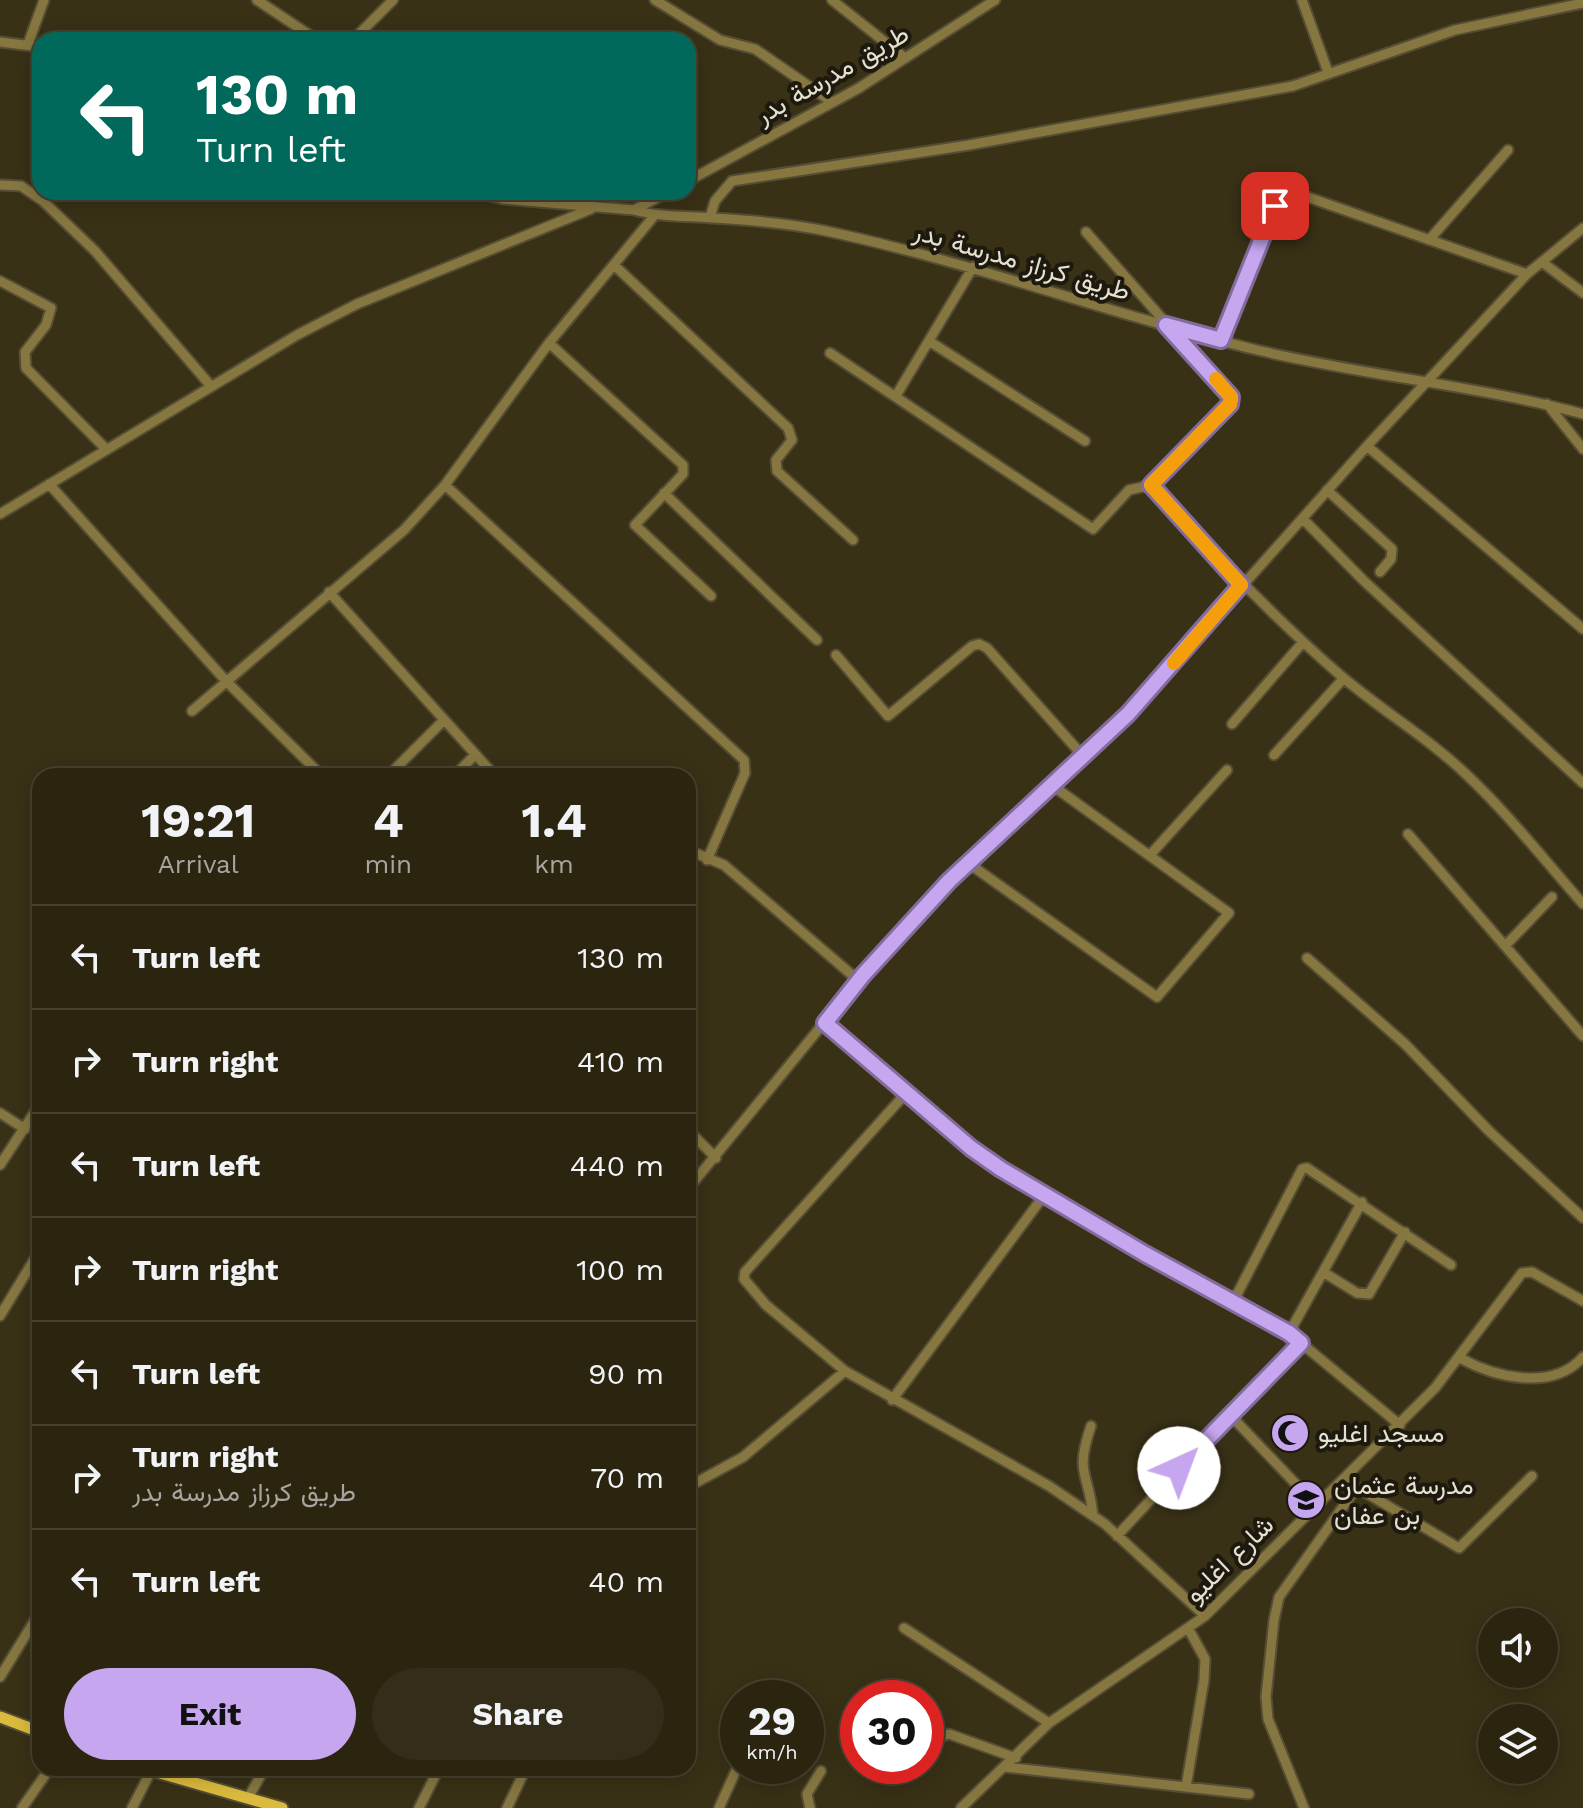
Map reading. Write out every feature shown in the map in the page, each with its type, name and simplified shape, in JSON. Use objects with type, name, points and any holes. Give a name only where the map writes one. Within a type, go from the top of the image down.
[{"type":"main road","points":[[0,1717],[32,1729]]},
{"type":"main road","points":[[171,1776],[282,1808]]},
{"type":"street","points":[[32,32],[44,0]]},
{"type":"street","points":[[257,0],[305,32]]},
{"type":"street","points":[[361,32],[393,0]]},
{"type":"street","points":[[655,0],[720,40],[755,49],[832,102]]},
{"type":"street","points":[[832,0],[905,58]]},
{"type":"street","name":"طريق مدرسة بدر","points":[[696,177],[832,102],[995,0]]},
{"type":"street","points":[[1302,0],[1328,72]]},
{"type":"street","points":[[710,217],[715,201],[732,181],[969,145],[1293,86],[1455,30],[1567,2],[1583,3]]},
{"type":"street","points":[[28,44],[32,33]]},
{"type":"street","points":[[0,42],[32,45]]},
{"type":"street","points":[[1429,240],[1508,150]]},
{"type":"street","points":[[0,185],[21,186],[32,194]]},
{"type":"street","points":[[1221,340],[1275,206],[1285,193],[1296,193],[1527,274]]},
{"type":"street","points":[[39,200],[95,251],[210,385]]},
{"type":"street","name":"طريق كرزاز مدرسة بدر","points":[[513,200],[822,230],[973,267],[1221,340],[1426,384],[1547,404],[1583,414]]},
{"type":"street","points":[[634,210],[653,200]]},
{"type":"street","points":[[0,514],[210,385],[357,304],[595,208]]},
{"type":"street","points":[[192,711],[404,530],[445,485],[549,343],[654,216]]},
{"type":"street","points":[[696,1180],[859,981],[968,863],[1128,714],[1327,490],[1527,274],[1583,228]]},
{"type":"street","points":[[830,353],[897,394],[1093,529],[1129,490],[1151,485],[1230,404],[1231,397],[1086,232]]},
{"type":"street","points":[[1542,262],[1583,293]]},
{"type":"street","points":[[614,265],[788,428],[792,440],[776,460],[777,471],[853,540]]},
{"type":"street","points":[[897,394],[973,267]]},
{"type":"street","points":[[0,281],[51,308],[46,325],[25,352],[26,368],[106,449]]},
{"type":"street","points":[[929,341],[1085,441]]},
{"type":"street","points":[[549,343],[683,465],[683,474],[635,525],[711,596]]},
{"type":"street","points":[[1547,404],[1583,449]]},
{"type":"street","points":[[1367,446],[1583,629]]},
{"type":"street","points":[[49,484],[226,681],[314,768]]},
{"type":"street","points":[[445,485],[744,760],[745,773],[707,860]]},
{"type":"street","points":[[1151,485],[1241,585],[1303,642],[1344,678],[1433,743],[1471,778],[1583,904]]},
{"type":"street","points":[[1327,490],[1392,549],[1391,559],[1380,572]]},
{"type":"street","points":[[664,493],[817,640]]},
{"type":"street","points":[[1303,519],[1364,581],[1583,783]]},
{"type":"street","points":[[329,592],[487,768]]},
{"type":"street","points":[[1232,724],[1303,642]]},
{"type":"street","points":[[836,655],[888,716],[972,646],[979,644],[987,648],[1083,756]]},
{"type":"street","points":[[1274,755],[1344,678]]},
{"type":"street","points":[[396,768],[444,720]]},
{"type":"street","points":[[462,768],[475,755]]},
{"type":"street","points":[[1150,855],[1227,770]]},
{"type":"street","points":[[968,863],[1155,998],[1229,913],[1053,786]]},
{"type":"street","points":[[1408,834],[1583,1036]]},
{"type":"street","points":[[696,854],[724,865],[859,981]]},
{"type":"street","points":[[1505,946],[1552,897]]},
{"type":"street","points":[[1307,958],[1405,1044],[1489,1131],[1578,1206],[1583,1218]]},
{"type":"street","points":[[825,1023],[971,1148],[1045,1194],[1289,1333],[1400,1425]]},
{"type":"street","points":[[907,1092],[745,1272],[748,1287],[845,1371],[1049,1486],[1093,1516],[1205,1616]]},
{"type":"street","points":[[0,1113],[25,1129]]},
{"type":"street","points":[[0,1165],[32,1117]]},
{"type":"street","points":[[696,1138],[716,1158]]},
{"type":"street","points":[[1233,1302],[1302,1169],[1312,1169],[1451,1265]]},
{"type":"street","points":[[892,1400],[1045,1194]]},
{"type":"street","points":[[1289,1333],[1362,1202]]},
{"type":"street","points":[[1323,1272],[1357,1293],[1369,1294],[1405,1232]]},
{"type":"street","points":[[0,1316],[32,1263]]},
{"type":"street","name":"شارع اغليو","points":[[961,1808],[1049,1723],[1205,1616],[1400,1425],[1460,1358],[1526,1272],[1583,1301]]},
{"type":"street","points":[[1117,1536],[1199,1446],[1232,1417],[1301,1343]]},
{"type":"street","points":[[1460,1358],[1515,1379],[1564,1370],[1583,1357]]},
{"type":"street","points":[[696,1483],[743,1457],[845,1371]]},
{"type":"street","points":[[1232,1417],[1316,1505]]},
{"type":"street","points":[[1091,1426],[1081,1464],[1093,1516]]},
{"type":"street","points":[[1345,1479],[1459,1548],[1532,1476]]},
{"type":"street","points":[[1304,1808],[1268,1719],[1266,1697],[1274,1620],[1279,1597],[1357,1487]]},
{"type":"street","points":[[0,1677],[32,1625]]},
{"type":"street","points":[[904,1628],[1049,1723]]},
{"type":"street","points":[[1186,1787],[1205,1659],[1188,1628]]},
{"type":"street","points":[[944,1735],[949,1734],[1016,1758]]},
{"type":"street","points":[[1005,1767],[1249,1794]]},
{"type":"street","points":[[22,1808],[44,1776]]},
{"type":"street","points":[[132,1808],[144,1776]]},
{"type":"street","points":[[248,1798],[260,1776]]},
{"type":"street","points":[[419,1808],[435,1776]]},
{"type":"street","points":[[507,1808],[522,1776]]},
{"type":"street","points":[[719,1808],[730,1784]]},
{"type":"street","points":[[810,1808],[807,1794],[813,1784]]},
{"type":"slow traffic","points":[[1174,663],[1241,585],[1151,485],[1230,404],[1231,397],[1216,379]]},
{"type":"place","name":"مسجد اغليو","points":[[1290,1433]]},
{"type":"place","name":"مدرسة عثمان بن عفان","points":[[1306,1500]]},
{"type":"route","points":[[1179,1468],[1301,1343],[1289,1333],[1145,1254],[1001,1169],[971,1148],[825,1023],[863,975],[949,881],[1128,714],[1241,585],[1151,485],[1230,404],[1231,397],[1166,325],[1221,340],[1275,206]]}]
